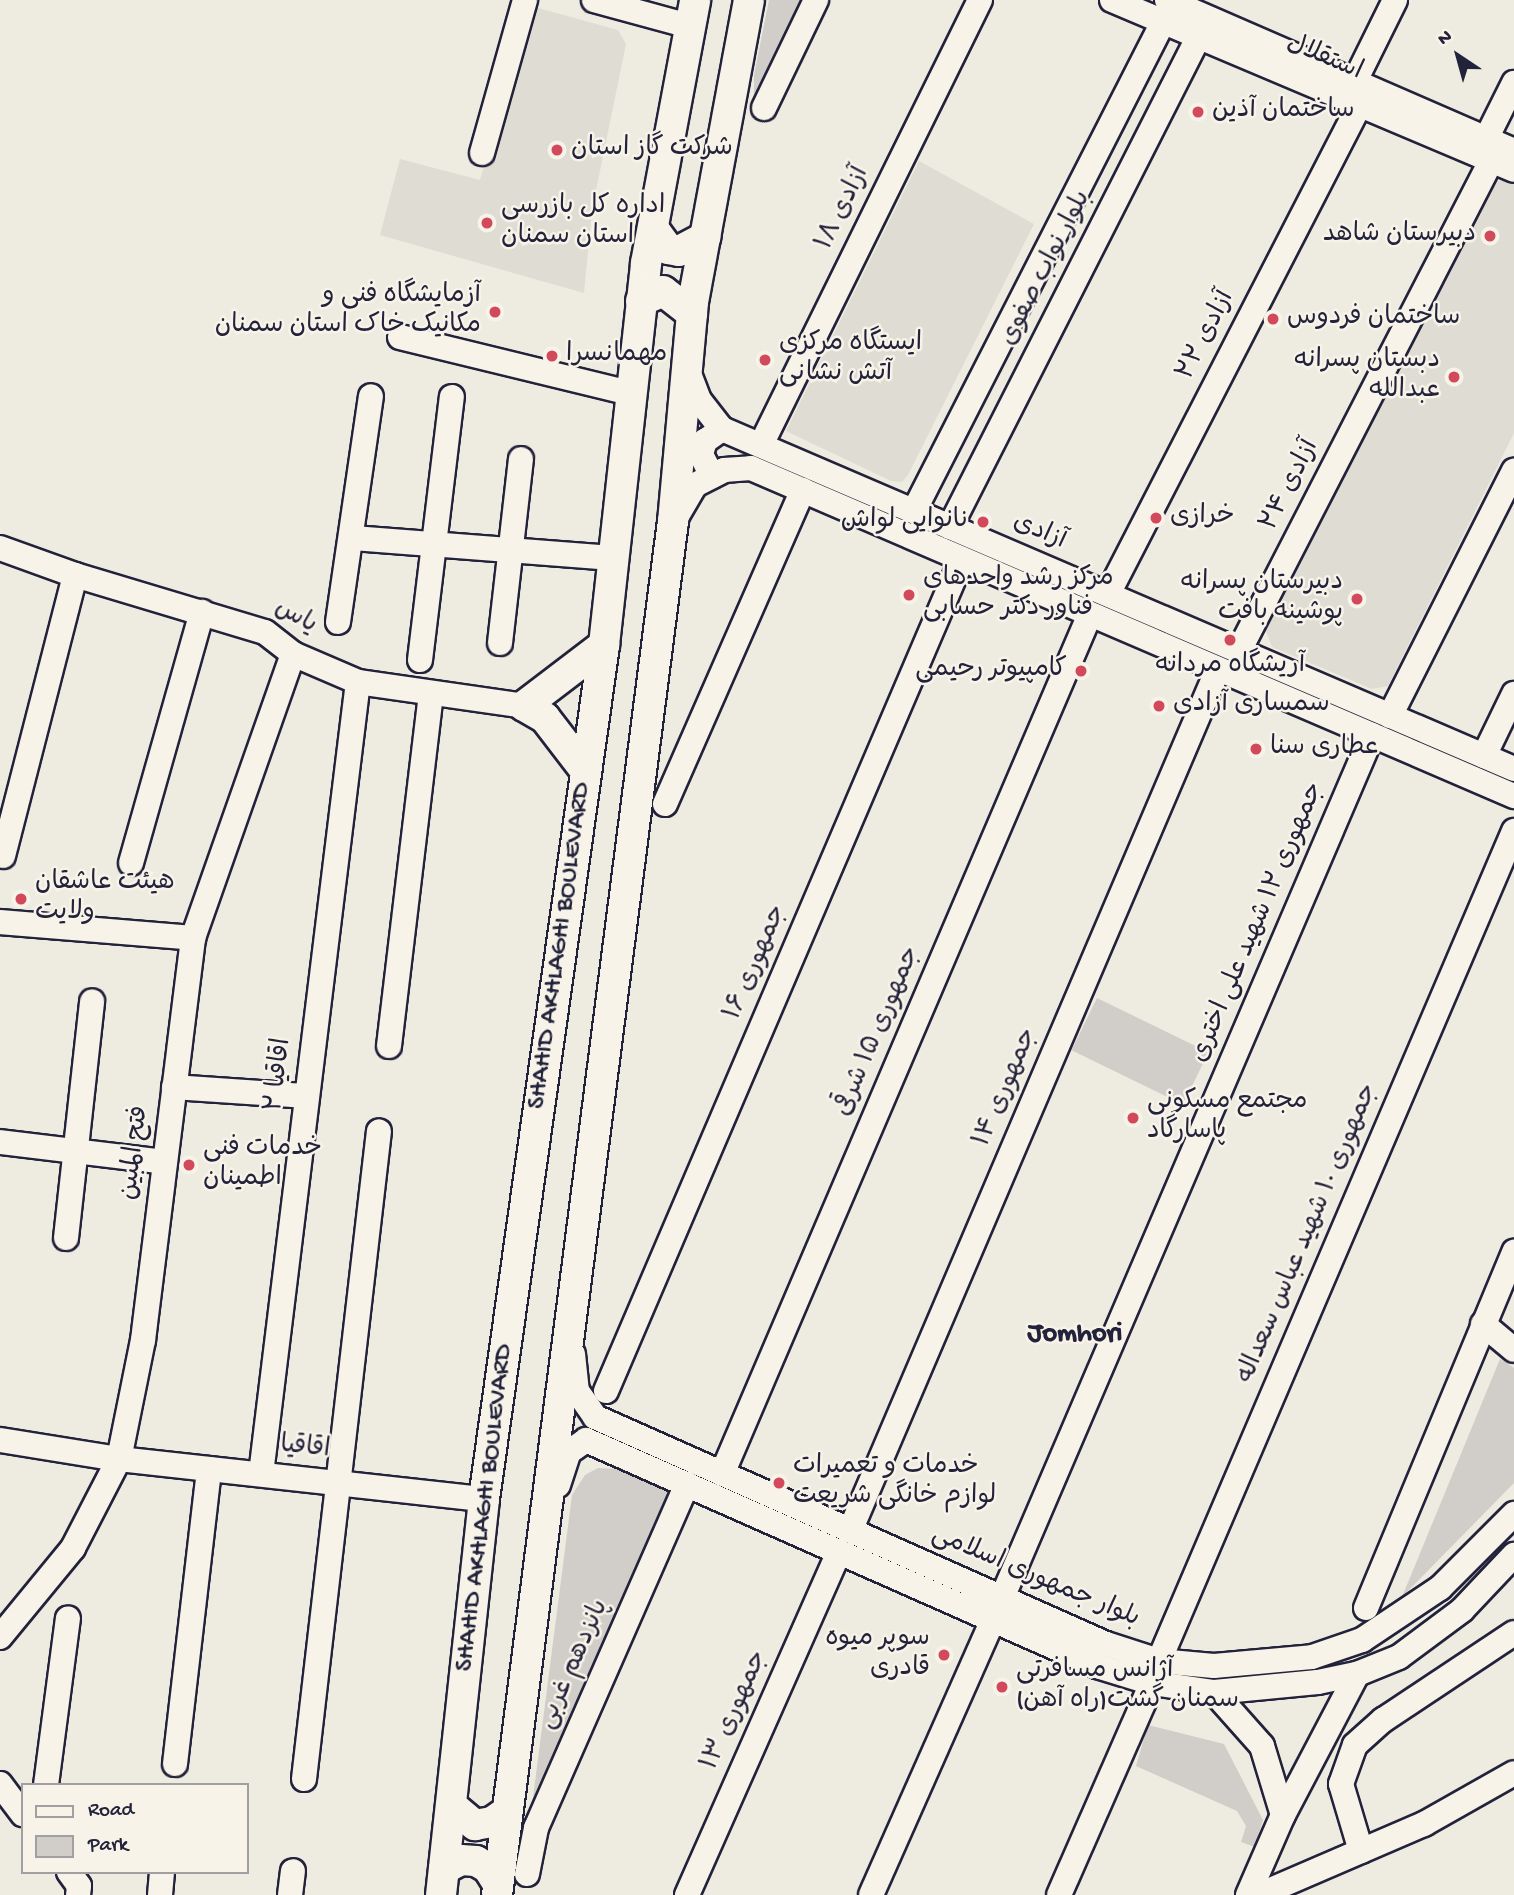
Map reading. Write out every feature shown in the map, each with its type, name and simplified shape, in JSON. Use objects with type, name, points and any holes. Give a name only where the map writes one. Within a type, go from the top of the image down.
[{"type":"main road","points":[[498,1890],[550,1505],[673,522],[692,314],[749,0]]},
{"type":"main road","name":"SHAHID AKHLAGHI BOULEVARD","points":[[442,1882],[484,1499],[604,645],[641,301],[692,13]]},
{"type":"main road","points":[[653,228],[668,249],[679,251],[705,237]]},
{"type":"main road","points":[[641,301],[663,291],[692,314]]},
{"type":"main road","points":[[585,770],[545,718],[524,706],[604,645]]},
{"type":"main road","points":[[452,1806],[475,1825],[492,1822],[508,1811]]},
{"type":"main road","points":[[442,1882],[461,1860],[476,1861],[498,1890]]},
{"type":"street","points":[[482,153],[525,0]]},
{"type":"street","points":[[594,0],[692,13]]},
{"type":"street","points":[[764,108],[816,0]]},
{"type":"street","name":"آزادی ۱۸","points":[[761,445],[981,0]]},
{"type":"street","name":"استقلال","points":[[1112,0],[1200,18],[1359,106],[1488,150],[1514,151]]},
{"type":"street","points":[[1356,79],[1395,0]]},
{"type":"street","name":"بلوار نواب صفوی","points":[[914,511],[1150,47],[1164,12]]},
{"type":"street","name":"بلوار نواب صفوی","points":[[950,527],[1183,68],[1200,18]]},
{"type":"street","points":[[1150,47],[1170,44],[1182,57],[1183,68]]},
{"type":"street","name":"استقلال","points":[[1265,54],[1356,79],[1488,150],[1514,170]]},
{"type":"street","name":"آزادی ۲۴","points":[[1239,651],[1488,150],[1514,83]]},
{"type":"street","name":"آزادی ۲۲","points":[[1108,594],[1359,106]]},
{"type":"street","points":[[400,337],[630,393]]},
{"type":"street","name":"آزادی","points":[[687,367],[699,400],[722,429],[1108,594],[1218,669],[1514,796]]},
{"type":"street","points":[[338,622],[371,397]]},
{"type":"street","points":[[420,660],[452,397]]},
{"type":"street","points":[[712,477],[701,454],[705,441],[722,429]]},
{"type":"street","points":[[500,643],[521,459]]},
{"type":"street","name":"آزادی","points":[[673,522],[695,485],[724,470],[751,468],[1090,614],[1239,651],[1514,769]]},
{"type":"street","points":[[1390,716],[1514,470]]},
{"type":"street","points":[[928,483],[930,494],[943,505],[964,498]]},
{"type":"street","points":[[665,804],[803,490]]},
{"type":"street","points":[[352,538],[434,548],[613,558]]},
{"type":"street","name":"یاس","points":[[0,548],[75,575],[265,632],[293,654],[358,682],[524,706]]},
{"type":"street","name":"جمهوری ۱۶","points":[[606,1391],[962,559]]},
{"type":"street","points":[[3,856],[75,575]]},
{"type":"street","points":[[131,863],[202,612]]},
{"type":"street","name":"جمهوری ۱۵ شرقی","points":[[722,1474],[1090,614]]},
{"type":"street","name":"فتح المبین","points":[[0,1637],[73,1548],[119,1459],[143,1340],[193,938],[293,654]]},
{"type":"street","name":"جمهوری ۱۴","points":[[844,1541],[1218,669]]},
{"type":"street","name":"اقاقیا ۲","points":[[261,1475],[358,682]]},
{"type":"street","points":[[389,1046],[431,694]]},
{"type":"street","points":[[1484,756],[1514,694]]},
{"type":"street","name":"جمهوری ۱۲ شهید علی اختری","points":[[871,1895],[998,1609],[1372,735]]},
{"type":"street","name":"جمهوری ۱۰ شهید عباس سعداله","points":[[1059,1895],[1514,831]]},
{"type":"street","points":[[0,922],[193,938]]},
{"type":"street","points":[[66,1238],[92,1001]]},
{"type":"street","points":[[174,1087],[307,1096]]},
{"type":"street","points":[[304,1779],[379,1131]]},
{"type":"street","points":[[0,1142],[165,1162]]},
{"type":"street","points":[[1366,1608],[1514,1252]]},
{"type":"street","points":[[1483,1324],[1514,1350]]},
{"type":"street","points":[[550,1505],[569,1452],[590,1428],[577,1391],[571,1339]]},
{"type":"street","name":"بلوار جمهوری اسلامی","points":[[590,1428],[722,1474],[844,1541]]},
{"type":"street","name":"بلوار جمهوری اسلامی","points":[[590,1428],[687,1484],[844,1541],[998,1609],[1106,1644],[1155,1672],[1214,1692],[1357,1674],[1410,1649],[1462,1610],[1514,1555]]},
{"type":"street","name":"اقاقیا","points":[[0,1440],[119,1459],[484,1499]]},
{"type":"street","points":[[0,1457],[31,1445]]},
{"type":"street","points":[[175,1764],[209,1469]]},
{"type":"street","name":"پانزدهم غربی","points":[[527,1874],[536,1828],[687,1484]]},
{"type":"street","name":"بلوار جمهوری اسلامی","points":[[1155,1672],[1312,1657],[1362,1640],[1440,1588],[1514,1514]]},
{"type":"street","name":"جمهوری ۱۳","points":[[687,1895],[844,1541]]},
{"type":"street","points":[[46,1783],[68,1618]]},
{"type":"street","points":[[1362,1851],[1341,1784],[1355,1745],[1383,1720],[1514,1633]]},
{"type":"street","points":[[1248,1895],[1283,1815],[1357,1674]]},
{"type":"street","points":[[1214,1692],[1262,1746],[1283,1815]]},
{"type":"street","points":[[1259,1895],[1424,1824],[1514,1773]]},
{"type":"street","points":[[0,1784],[21,1811]]},
{"type":"street","points":[[160,1895],[162,1874]]},
{"type":"shaded area","points":[[531,6],[618,30],[626,44],[592,210],[584,293],[380,235],[400,159],[480,180]]},
{"type":"shaded area","points":[[919,161],[1034,224],[908,475],[902,482],[891,481],[786,431]]},
{"type":"shaded area","points":[[1503,180],[1514,184],[1514,433],[1388,686],[1372,689],[1272,647],[1266,631],[1493,182]]},
{"type":"green space","points":[[769,0],[805,0],[754,102],[754,75]]},
{"type":"green space","points":[[1097,998],[1208,1052],[1183,1104],[1072,1050]]},
{"type":"green space","points":[[1500,1359],[1514,1368],[1514,1483],[1402,1597]]},
{"type":"green space","points":[[598,1468],[621,1469],[682,1495],[530,1821],[572,1495],[585,1475]]},
{"type":"green space","points":[[1148,1725],[1224,1744],[1263,1820],[1255,1847],[1241,1842],[1246,1826],[1237,1811],[1136,1766]]},
{"type":"place","name":"ساختمان آذین","points":[[1198,112]]},
{"type":"place","name":"شرکت گاز استان","points":[[557,150]]},
{"type":"place","name":"اداره کل بازرسی استان سمنان","points":[[487,223]]},
{"type":"place","name":"دبیرستان شاهد","points":[[1490,236]]},
{"type":"place","name":"آزمایشگاه فنی و مکانیک خاک استان سمنان","points":[[495,312]]},
{"type":"place","name":"ساختمان فردوس","points":[[1273,319]]},
{"type":"place","name":"مهمانسرا","points":[[552,356]]},
{"type":"place","name":"ایستگاه مرکزی آتش نشانی","points":[[765,360]]},
{"type":"place","name":"دبستان پسرانه عبدالله","points":[[1454,377]]},
{"type":"place","name":"خرازی","points":[[1156,518]]},
{"type":"place","name":"نانوایی لواش","points":[[983,522]]},
{"type":"place","name":"مرکز رشد واحدهای فناور دکتر حسابی","points":[[909,595]]},
{"type":"place","name":"دبیرستان پسرانه پوشینه بافت","points":[[1357,599]]},
{"type":"place","name":"آریشگاه مردانه","points":[[1230,640]]},
{"type":"place","name":"کامپیوتر رحیمی","points":[[1081,671]]},
{"type":"place","name":"سمساری آزادی","points":[[1159,706]]},
{"type":"place","name":"عطاری سنا","points":[[1256,749]]},
{"type":"place","name":"هیئت عاشقان ولایت","points":[[21,899]]},
{"type":"place","name":"مجتمع مسکونی پاسارگاد","points":[[1133,1118]]},
{"type":"place","name":"خدمات فنی اطمینان","points":[[189,1165]]},
{"type":"place","name":"خدمات و تعمیرات لوازم خانگی شریعت","points":[[779,1483]]},
{"type":"place","name":"سوپر میوه قادری","points":[[944,1655]]},
{"type":"place","name":"آژانس مسافرتی سمنان گشت(راه آهن)","points":[[1002,1687]]},
{"type":"district","name":"Jomhori","points":[[1075,1335]]}]
